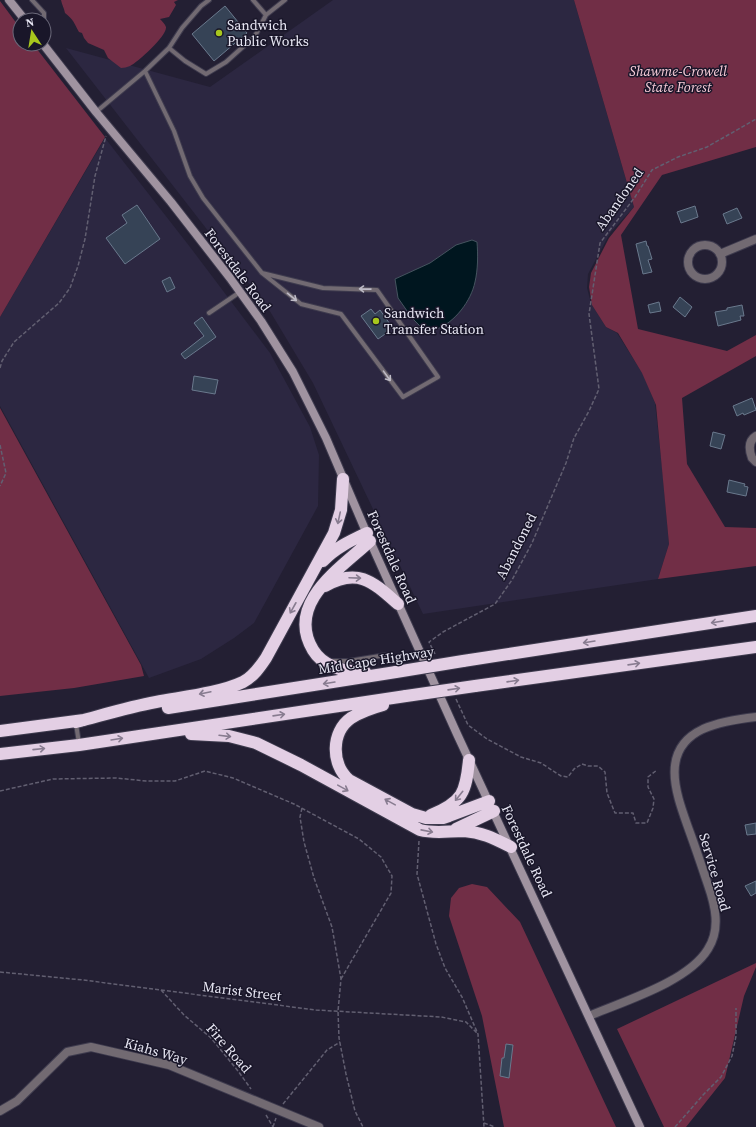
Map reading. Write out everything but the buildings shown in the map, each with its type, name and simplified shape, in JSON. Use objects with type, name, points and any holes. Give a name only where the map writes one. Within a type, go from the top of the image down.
[{"type":"highway","points":[[76,722],[144,705],[226,688],[244,681],[256,671],[261,665],[312,574],[337,525],[341,510],[343,479]]},
{"type":"highway","points":[[312,574],[331,553],[338,548],[368,537]]},
{"type":"highway","points":[[368,537],[315,595],[306,615],[306,630],[314,652],[323,661],[335,668],[348,671],[396,672]]},
{"type":"highway","points":[[319,590],[338,580],[357,578],[374,583],[398,604]]},
{"type":"highway","name":"Mid Cape Highway","points":[[0,731],[76,722],[756,616]]},
{"type":"highway","points":[[0,754],[79,745],[475,686],[756,647]]},
{"type":"highway","points":[[406,696],[358,714],[346,723],[341,729],[337,742],[337,762],[341,772],[349,780],[408,812],[426,818],[443,818],[491,806]]},
{"type":"highway","points":[[158,733],[216,734],[256,743],[285,756],[420,830],[435,833],[464,831],[481,833],[511,847]]},
{"type":"highway","points":[[426,818],[448,807],[458,798],[466,785],[469,760]]},
{"type":"highway","points":[[449,832],[466,825],[491,806]]},
{"type":"main road","points":[[10,0],[19,12]]},
{"type":"main road","name":"Forestdale Road","points":[[49,52],[96,112],[171,202],[240,291],[269,333],[293,372],[326,438],[368,537],[469,760],[511,847],[640,1127]]},
{"type":"street","points":[[720,254],[756,239]]},
{"type":"street","points":[[707,245],[712,246],[720,254],[721,265],[719,271],[710,278],[698,277],[693,274],[690,269],[688,259],[690,254],[697,247],[707,245]]},
{"type":"street","points":[[756,436],[750,444],[752,458],[756,462]]},
{"type":"street","name":"Service Road","points":[[589,1016],[658,987],[680,976],[696,964],[709,949],[715,931],[715,914],[710,890],[679,800],[674,781],[675,765],[680,750],[696,733],[720,723],[756,717]]},
{"type":"street","name":"Kiahs Way","points":[[0,1111],[17,1101],[67,1052],[91,1047],[169,1065],[319,1127]]},
{"type":"lane","points":[[32,0],[43,12]]},
{"type":"lane","points":[[96,112],[145,71],[168,48],[182,28],[201,6],[209,0]]},
{"type":"lane","points":[[253,0],[266,15]]},
{"type":"lane","points":[[168,48],[206,74],[226,62],[255,36],[266,15],[285,0]]},
{"type":"lane","points":[[145,71],[174,131],[190,176],[203,198],[262,273],[301,304],[341,314],[403,397],[438,377],[377,290],[323,288],[262,273]]},
{"type":"lane","points":[[209,313],[240,291]]},
{"type":"lane","points":[[323,661],[349,661],[386,655]]},
{"type":"lane","points":[[76,722],[79,745]]},
{"type":"path","name":"Abandoned","points":[[436,656],[429,642],[443,632],[495,604],[512,580],[532,543],[566,464],[574,438],[589,411],[599,388],[588,314],[600,243],[635,197],[652,170],[707,147],[756,120]]},
{"type":"path","points":[[0,368],[2,361],[14,342],[59,303],[70,288],[78,266],[85,239],[95,176],[109,128]]},
{"type":"path","points":[[0,445],[6,473],[0,486]]},
{"type":"path","points":[[455,697],[468,725],[487,739],[521,757],[541,763],[561,776],[568,777],[574,769],[582,764],[588,766],[598,766],[605,772],[607,793],[615,813],[633,813],[636,823],[647,823],[654,799],[648,787],[648,778],[658,770]]},
{"type":"path","points":[[0,791],[53,779],[116,778],[146,781],[175,780],[205,771],[233,778],[302,808],[359,839],[381,857],[392,876],[392,893],[350,961],[341,979]]},
{"type":"path","points":[[302,808],[300,817],[304,842],[314,878],[332,927],[341,979],[338,1011],[340,1042],[355,1110],[363,1127]]},
{"type":"path","points":[[420,830],[417,874],[426,908],[445,968],[462,997],[478,1034],[484,1127]]},
{"type":"path","name":"Marist Street","points":[[0,972],[83,980],[316,1010],[441,1018],[466,1022],[478,1034]]},
{"type":"path","name":"Fire Road","points":[[161,990],[184,1015],[211,1038],[238,1071],[260,1103],[272,1127]]},
{"type":"path","points":[[675,1127],[703,1094],[721,1077],[732,1056],[736,1036],[736,1008]]},
{"type":"path","name":"Fire Road","points":[[272,1127],[279,1110],[302,1080],[327,1050],[340,1042]]},
{"type":"path","points":[[484,1123],[495,1127]]},
{"type":"shaded area","points":[[333,0],[574,0],[634,207],[610,233],[588,274],[587,288],[591,303],[606,327],[617,333],[643,374],[655,403],[669,544],[658,579],[423,614],[313,383],[268,308],[66,48],[210,87]]},
{"type":"shaded area","points":[[105,138],[270,353],[310,427],[319,455],[318,506],[254,623],[201,659],[149,678],[0,406],[0,317]]},
{"type":"green space","points":[[61,0],[178,0],[174,2],[176,5],[169,17],[160,19],[166,27],[162,36],[157,42],[134,64],[121,68],[108,58],[104,50],[88,43],[82,33],[79,32],[72,20],[65,13]]},
{"type":"green space","name":"Shawme-Crowell State Forest","points":[[574,0],[756,0],[756,147],[662,175],[621,235],[638,329],[727,351],[756,335],[756,356],[682,398],[687,464],[725,527],[756,528],[756,566],[658,579],[669,544],[656,405],[642,373],[618,333],[606,327],[592,305],[589,287],[591,273],[609,238],[634,207]]},
{"type":"green space","points":[[0,1],[12,17],[12,52],[39,52],[105,137],[0,317]]},
{"type":"green space","points":[[0,408],[141,665],[144,676],[74,688],[0,696]]},
{"type":"green space","points":[[472,884],[487,887],[520,922],[616,1127],[504,1127],[482,1016],[449,916],[451,898],[459,888]]},
{"type":"green space","points":[[756,963],[756,967],[744,996],[725,1078],[686,1127],[664,1127],[617,1029]]},
{"type":"water","points":[[472,240],[477,242],[478,262],[475,282],[470,296],[456,316],[444,326],[432,330],[424,330],[412,318],[398,298],[395,279],[430,263],[456,245]]},
{"type":"place","name":"Sandwich Public Works","points":[[219,33]]},
{"type":"place","name":"Sandwich Transfer Station","points":[[376,321]]}]
